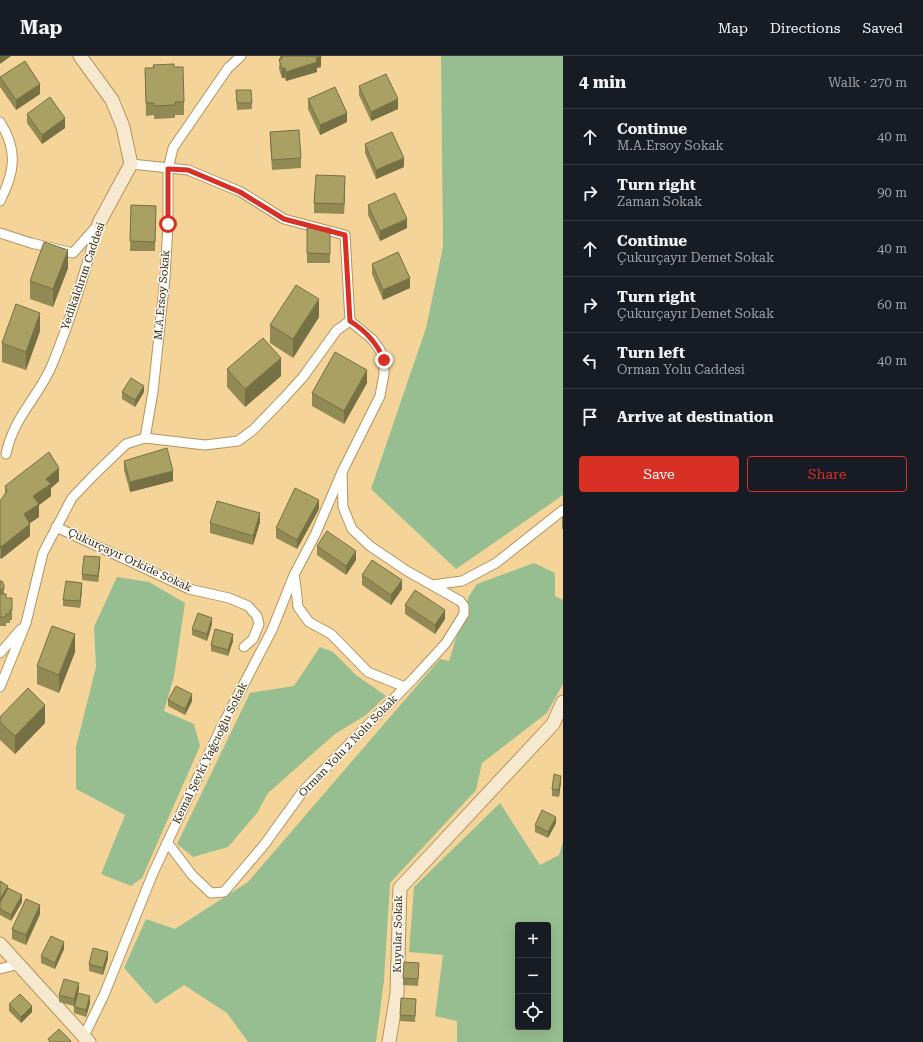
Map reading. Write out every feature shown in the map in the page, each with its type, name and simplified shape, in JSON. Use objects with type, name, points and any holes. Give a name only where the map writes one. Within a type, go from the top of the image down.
[{"type":"street","points":[[0,687],[26,623],[43,553],[72,498],[126,444],[145,438],[205,445],[238,441],[253,430],[283,399],[303,377],[338,330],[350,321],[345,235],[284,219],[240,192],[188,170],[131,164],[122,127],[112,100],[80,56]]},
{"type":"street","name":"M.A.Ersoy Sokak","points":[[145,438],[153,392],[165,278],[168,224],[168,169],[173,148],[228,68],[241,56]]},
{"type":"street","points":[[0,122],[11,151],[13,167],[10,182],[0,201]]},
{"type":"street","name":"Yedikaldırım Caddesi","points":[[6,454],[13,429],[51,367],[72,312],[99,223],[131,164]]},
{"type":"street","points":[[0,232],[31,243],[73,253],[99,223]]},
{"type":"street","name":"Kemal Şevki Yağcıoğlu Sokak","points":[[86,1039],[167,842],[220,730],[272,630],[294,575],[316,535],[342,472],[380,396],[384,374],[384,360],[380,350],[361,328],[350,321]]},
{"type":"street","name":"Orman Yolu 2 Nolu Sokak","points":[[167,842],[192,875],[212,893],[224,892],[264,845],[303,792],[446,643],[464,614],[464,606],[460,601],[407,572],[376,550],[352,529],[343,507],[342,472]]},
{"type":"street","points":[[432,585],[462,581],[496,563],[563,510]]},
{"type":"street","name":"Çukurçayır Orkide Sokak","points":[[56,527],[188,589],[229,598],[248,606],[257,616],[258,624],[253,639],[244,647]]},
{"type":"street","points":[[294,575],[298,607],[309,622],[331,634],[368,672],[405,687]]},
{"type":"street","points":[[0,653],[26,623]]},
{"type":"street","name":"Kuyular Sokak","points":[[389,1042],[397,994],[400,888],[553,724],[563,702]]},
{"type":"street","points":[[0,944],[86,1039]]},
{"type":"street","points":[[0,969],[19,964]]},
{"type":"green space","points":[[441,56],[563,56],[563,495],[456,569],[371,489],[426,328],[443,247]]},
{"type":"green space","points":[[534,563],[555,573],[555,596],[563,600],[563,684],[547,713],[482,763],[476,790],[390,883],[384,980],[376,1042],[248,1042],[227,1013],[184,985],[156,1004],[124,968],[146,919],[175,929],[248,882],[440,659],[449,661],[469,596],[477,584]]},
{"type":"green space","points":[[117,577],[149,582],[185,603],[174,676],[164,711],[194,724],[200,746],[142,878],[131,886],[101,874],[125,815],[76,789],[76,747],[96,667],[94,627]]},
{"type":"green space","points":[[320,647],[333,652],[356,675],[386,696],[366,715],[335,734],[268,793],[257,813],[228,847],[193,857],[177,844],[250,693],[294,686]]},
{"type":"green space","points":[[500,803],[540,865],[559,855],[563,842],[563,1042],[457,1042],[457,1021],[435,1016],[443,955],[409,952],[414,887]]},
{"type":"building","points":[[282,56],[321,57],[316,58],[317,62],[286,72],[285,68],[282,69],[279,59],[282,59]]},
{"type":"building","points":[[25,61],[40,84],[16,100],[0,77]]},
{"type":"building","points":[[174,64],[174,67],[183,67],[184,102],[175,102],[175,105],[154,106],[154,103],[146,103],[145,68],[154,68],[153,65]]},
{"type":"building","points":[[386,74],[398,99],[371,112],[359,86]]},
{"type":"building","points":[[335,87],[347,113],[320,125],[308,99]]},
{"type":"building","points":[[236,90],[251,90],[252,103],[237,103]]},
{"type":"building","points":[[50,97],[65,118],[42,135],[27,114]]},
{"type":"building","points":[[299,130],[301,158],[272,160],[270,132]]},
{"type":"building","points":[[392,132],[404,158],[376,170],[365,144]]},
{"type":"building","points":[[316,175],[345,176],[344,204],[314,203]]},
{"type":"building","points":[[395,193],[407,219],[380,231],[368,205]]},
{"type":"building","points":[[131,205],[156,206],[155,242],[130,241]]},
{"type":"building","points":[[307,228],[330,228],[330,254],[307,253]]},
{"type":"building","points":[[44,242],[68,250],[53,289],[30,281]]},
{"type":"building","points":[[398,252],[410,278],[383,290],[372,264]]},
{"type":"building","points":[[296,285],[319,299],[293,339],[270,325]]},
{"type":"building","points":[[16,304],[40,313],[26,352],[2,343]]},
{"type":"building","points":[[263,338],[281,358],[245,389],[227,369]]},
{"type":"building","points":[[335,352],[367,370],[344,411],[312,393]]},
{"type":"building","points":[[131,378],[144,386],[135,400],[122,392]]},
{"type":"building","points":[[167,448],[173,471],[130,482],[124,461]]},
{"type":"building","points":[[49,452],[59,468],[46,479],[51,484],[33,496],[39,504],[24,514],[30,524],[1,547],[0,501],[7,491],[5,486]]},
{"type":"building","points":[[295,488],[319,500],[297,540],[276,528]]},
{"type":"building","points":[[217,501],[260,513],[253,536],[210,523]]},
{"type":"building","points":[[327,531],[356,551],[346,566],[317,546]]},
{"type":"building","points":[[84,556],[100,557],[98,576],[82,574]]},
{"type":"building","points":[[372,560],[402,580],[391,595],[362,575]]},
{"type":"building","points":[[0,581],[2,581],[4,585],[4,589],[1,589],[1,594],[6,594],[6,598],[12,598],[12,610],[10,610],[10,614],[6,614],[6,617],[0,617]]},
{"type":"building","points":[[66,581],[82,583],[80,601],[63,600]]},
{"type":"building","points":[[415,590],[445,610],[435,625],[405,605]]},
{"type":"building","points":[[198,613],[212,618],[207,634],[192,629]]},
{"type":"building","points":[[52,626],[75,634],[59,675],[37,666]]},
{"type":"building","points":[[215,629],[233,634],[228,650],[211,645]]},
{"type":"building","points":[[176,686],[192,694],[185,709],[168,700]]},
{"type":"building","points":[[28,688],[45,705],[15,736],[0,722],[0,717]]},
{"type":"building","points":[[554,774],[561,776],[559,790],[552,789]]},
{"type":"building","points":[[542,810],[556,817],[548,832],[535,825]]},
{"type":"building","points":[[0,881],[8,886],[0,899]]},
{"type":"building","points":[[8,888],[22,895],[11,915],[0,909],[0,903]]},
{"type":"building","points":[[26,899],[40,905],[26,935],[12,929]]},
{"type":"building","points":[[51,936],[64,942],[55,963],[41,956]]},
{"type":"building","points":[[93,948],[108,952],[103,968],[89,964]]},
{"type":"building","points":[[404,962],[419,963],[418,979],[403,978]]},
{"type":"building","points":[[64,979],[79,983],[74,999],[59,995]]},
{"type":"building","points":[[78,993],[90,996],[86,1010],[74,1007]]},
{"type":"building","points":[[20,994],[32,1006],[21,1017],[9,1004]]},
{"type":"building","points":[[401,998],[416,999],[415,1016],[400,1015]]},
{"type":"building","points":[[59,1029],[71,1041],[70,1042],[50,1042],[48,1039]]},
{"type":"route","points":[[168,224],[168,169],[188,170],[240,192],[284,219],[345,235],[350,321],[361,328],[372,339],[380,350],[384,360]]}]
